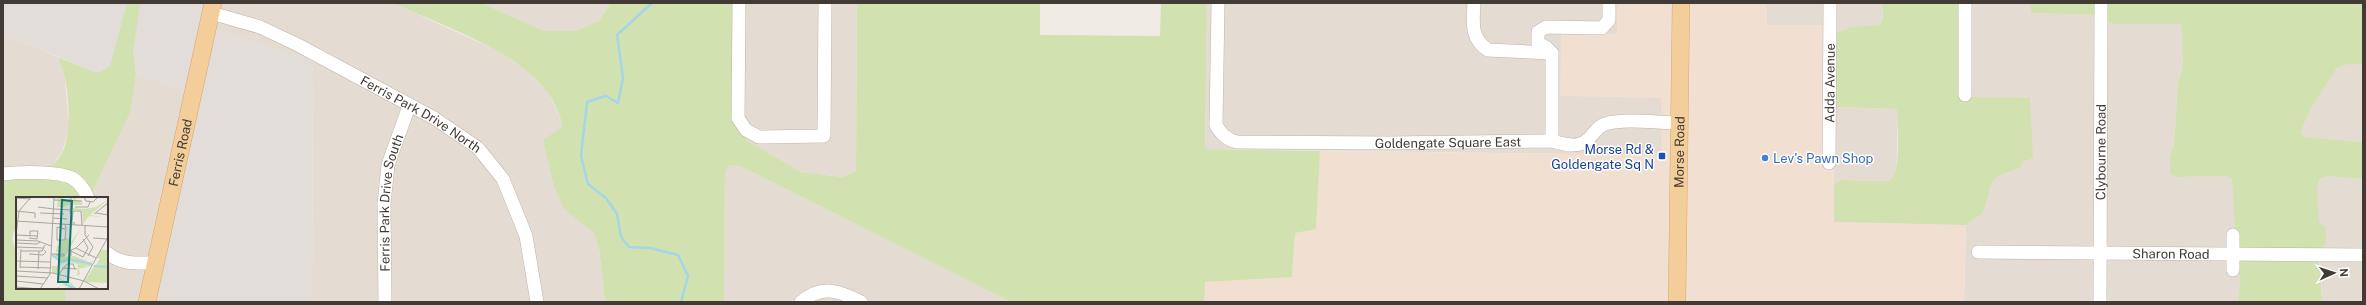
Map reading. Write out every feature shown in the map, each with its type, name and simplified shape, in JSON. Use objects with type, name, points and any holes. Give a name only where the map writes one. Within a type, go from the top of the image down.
[{"type":"main road","name":"Morse Road","points":[[1677,302],[1681,3]]},
{"type":"main road","name":"Ferris Road","points":[[147,302],[212,8]]},
{"type":"street","points":[[739,3],[738,118],[746,130],[759,137],[824,136],[825,3]]},
{"type":"street","name":"Goldengate Square East","points":[[1218,3],[1216,125],[1221,133],[1228,139],[1237,142],[1396,143],[1552,141],[1575,146],[1588,140],[1593,132],[1605,124],[1620,122],[1679,123]]},
{"type":"street","points":[[1474,3],[1474,32],[1480,44],[1488,50],[1552,53]]},
{"type":"street","points":[[1552,141],[1552,53],[1538,43],[1537,36],[1541,28],[1602,28],[1609,20],[1609,3]]},
{"type":"street","name":"Adda Avenue","points":[[1829,163],[1830,3]]},
{"type":"street","points":[[1965,3],[1965,95]]},
{"type":"street","name":"Clybourne Road","points":[[2100,302],[2101,3]]},
{"type":"street","name":"Ferris Park Drive North","points":[[212,8],[279,36],[434,118],[478,148],[503,179],[526,236],[537,302]]},
{"type":"street","name":"Ferris Park Drive South","points":[[385,302],[384,204],[387,173],[409,106]]},
{"type":"street","points":[[3,174],[55,174],[73,178],[86,191],[88,197]]},
{"type":"street","points":[[2233,235],[2233,270]]},
{"type":"street","name":"Sharon Road","points":[[1978,252],[2363,255]]},
{"type":"street","points":[[108,254],[115,260],[126,263],[156,263]]},
{"type":"street","points":[[801,302],[809,295],[824,290],[840,291],[861,302]]},
{"type":"shaded area","points":[[3,3],[127,3],[111,66],[100,72],[94,72],[3,33]]},
{"type":"shaded area","points":[[139,3],[214,3],[209,28],[313,61],[312,302],[149,302],[194,92],[136,73],[133,51]]},
{"type":"shaded area","points":[[214,3],[393,3],[498,51],[528,71],[548,92],[562,122],[564,209],[594,232],[599,249],[605,302],[312,302],[313,61],[209,28]]},
{"type":"shaded area","points":[[482,3],[611,3],[599,21],[575,31],[544,31]]},
{"type":"shaded area","points":[[734,3],[857,3],[856,171],[842,177],[801,172],[747,142],[736,123]]},
{"type":"shaded area","points":[[1207,3],[1617,3],[1617,34],[1662,98],[1661,155],[1205,149]]},
{"type":"shaded area","points":[[1617,3],[1767,3],[1767,25],[1833,25],[1834,222],[1966,225],[1964,302],[1204,302],[1204,282],[1292,277],[1295,233],[1316,228],[1320,151],[1661,155],[1661,98],[1560,96],[1561,33],[1617,34]]},
{"type":"shaded area","points":[[1767,3],[1882,3],[1883,17],[1880,25],[1844,29],[1833,38],[1832,25],[1767,25]]},
{"type":"shaded area","points":[[1962,3],[2031,3],[2031,13],[2099,15],[2113,24],[2181,24],[2183,67],[2178,83],[2174,144],[2170,156],[2177,177],[2228,176],[2232,180],[2240,282],[2238,302],[1964,302],[1966,225],[1982,214],[1992,180],[1997,175],[2020,168],[1961,97]]},
{"type":"shaded area","points":[[3,33],[58,57],[64,69],[69,127],[62,152],[48,171],[3,175]]},
{"type":"shaded area","points":[[2363,64],[2363,142],[2303,137],[2301,132],[2310,110],[2337,68],[2343,65]]},
{"type":"shaded area","points":[[136,73],[194,92],[149,302],[66,302],[65,289],[108,289],[108,197],[87,197],[91,195],[131,111]]},
{"type":"shaded area","points":[[1833,107],[1897,109],[1897,158],[1894,178],[1890,181],[1842,180],[1834,184]]},
{"type":"shaded area","points":[[730,165],[740,166],[1011,302],[724,302],[725,172]]},
{"type":"shaded area","points":[[2328,176],[2359,179],[2363,177],[2363,302],[2325,302],[2322,300],[2317,189],[2320,179]]},
{"type":"green space","points":[[127,3],[139,3],[140,6],[133,51],[136,73],[131,111],[91,195],[87,197],[16,197],[16,228],[13,238],[16,252],[16,289],[65,289],[66,302],[3,302],[3,175],[48,170],[63,151],[66,141],[69,117],[65,78],[58,57],[94,72],[100,72],[110,66]]},
{"type":"green space","points":[[393,3],[482,3],[544,31],[575,31],[599,21],[611,3],[734,3],[736,123],[747,141],[801,172],[842,177],[856,171],[857,3],[1040,3],[1040,35],[1160,36],[1161,3],[1207,3],[1205,149],[1320,151],[1316,229],[1295,233],[1292,277],[1205,282],[1204,302],[1011,302],[740,166],[730,165],[725,172],[724,302],[605,302],[599,249],[594,233],[564,209],[554,186],[543,140],[562,127],[562,122],[556,107],[547,92],[534,77],[517,63],[497,51]]},
{"type":"green space","points":[[1882,3],[1962,3],[1961,97],[2030,98],[2033,158],[2022,162],[2020,168],[1995,179],[1990,189],[1982,214],[1966,225],[1834,222],[1834,184],[1842,180],[1890,181],[1896,168],[1898,147],[1897,109],[1833,107],[1833,38],[1842,30],[1848,28],[1880,25],[1883,17]]},
{"type":"green space","points":[[2031,3],[2099,3],[2099,15],[2031,13]]},
{"type":"green space","points":[[2106,3],[2363,3],[2363,64],[2343,65],[2337,68],[2310,110],[2301,132],[2304,137],[2363,142],[2363,177],[2359,179],[2328,176],[2320,179],[2317,189],[2319,222],[2326,228],[2326,244],[2319,250],[2246,250],[2236,247],[2232,180],[2227,176],[2176,177],[2170,174],[2170,156],[2174,144],[2178,83],[2183,67],[2181,24],[2113,24],[2107,21]]},
{"type":"green space","points":[[2238,258],[2319,258],[2322,300],[2325,302],[2238,302],[2240,282]]},
{"type":"waterway","points":[[652,3],[617,35],[623,78],[618,103],[606,96],[587,102],[581,156],[588,184],[606,198],[617,214],[621,237],[629,247],[650,248],[678,255],[688,276],[681,302]]},
{"type":"place","name":"Morse Rd & Goldengate Sq N","points":[[1662,156]]},
{"type":"place","name":"Lev's Pawn Shop","points":[[1765,158]]}]
